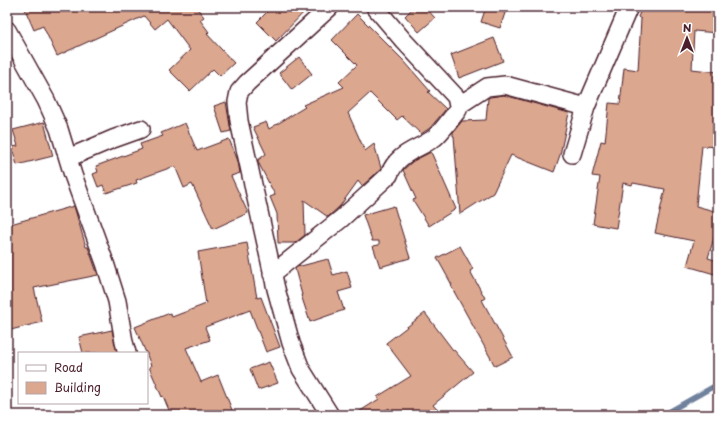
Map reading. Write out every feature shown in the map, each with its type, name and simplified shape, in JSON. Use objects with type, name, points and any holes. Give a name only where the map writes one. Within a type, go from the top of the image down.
[{"type":"street","points":[[330,7],[247,83],[239,92],[237,102],[241,129],[272,274],[291,343],[301,369],[330,415]]},
{"type":"street","points":[[272,274],[341,219],[389,175],[399,159],[435,138],[458,110],[456,97],[403,40],[375,7]]},
{"type":"street","points":[[572,154],[586,107],[629,7]]},
{"type":"street","points":[[9,37],[46,100],[59,129],[73,175],[117,301],[127,352]]},
{"type":"street","points":[[458,106],[487,87],[505,85],[586,107]]},
{"type":"street","points":[[68,158],[141,129]]},
{"type":"building","points":[[24,7],[196,7],[204,17],[200,20],[209,32],[207,34],[234,63],[220,76],[213,69],[190,91],[169,70],[190,50],[167,19],[155,29],[144,16],[57,56],[43,26],[34,30]]},
{"type":"building","points":[[272,7],[309,7],[276,41],[257,22]]},
{"type":"building","points":[[414,7],[425,7],[435,18],[419,32],[405,16]]},
{"type":"building","points":[[486,7],[507,7],[500,28],[481,22]]},
{"type":"building","points":[[642,7],[718,7],[718,33],[694,31],[692,69],[718,72],[718,147],[702,146],[696,206],[718,212],[718,231],[716,231],[708,258],[718,261],[718,275],[687,266],[694,241],[655,233],[665,189],[633,183],[632,185],[623,183],[616,228],[593,224],[600,177],[592,176],[601,141],[605,142],[609,103],[620,104],[624,68],[638,70],[641,19],[638,17]]},
{"type":"building","points":[[357,14],[404,61],[430,91],[428,92],[446,109],[430,128],[421,134],[402,116],[397,120],[370,93],[348,113],[365,151],[374,144],[381,169],[362,186],[358,181],[340,206],[328,217],[304,200],[305,235],[295,243],[278,243],[277,214],[270,197],[275,195],[258,162],[258,160],[266,154],[253,127],[266,122],[269,129],[305,107],[303,105],[344,87],[339,82],[357,65],[332,40]]},
{"type":"building","points":[[494,38],[503,61],[459,78],[451,55]]},
{"type":"building","points":[[299,57],[312,74],[292,90],[279,73]]},
{"type":"building","points":[[504,95],[569,113],[560,155],[554,172],[511,155],[493,193],[460,214],[453,132],[462,121],[486,120],[488,98]]},
{"type":"building","points":[[226,102],[231,131],[223,133],[214,106]]},
{"type":"building","points":[[44,122],[53,156],[17,165],[12,147],[18,146],[13,130]]},
{"type":"building","points":[[185,123],[197,151],[229,139],[238,161],[240,173],[231,176],[248,213],[213,229],[192,184],[184,188],[175,166],[136,180],[137,183],[106,193],[103,185],[98,187],[93,174],[98,172],[96,166],[142,149],[140,144],[163,136],[161,133]]},
{"type":"building","points":[[431,152],[456,209],[429,226],[413,200],[416,199],[403,170],[413,161]]},
{"type":"building","points":[[74,206],[86,247],[88,247],[98,275],[34,288],[42,322],[7,331],[7,225]]},
{"type":"building","points":[[394,206],[410,258],[380,267],[373,246],[379,245],[379,241],[372,241],[363,215]]},
{"type":"building","points":[[247,243],[257,298],[261,297],[280,347],[266,352],[250,310],[205,327],[210,340],[186,348],[201,382],[218,375],[234,415],[171,415],[149,367],[151,366],[148,358],[148,352],[146,352],[135,327],[170,313],[172,317],[206,304],[198,252]]},
{"type":"building","points":[[460,246],[473,269],[470,271],[485,298],[482,300],[513,357],[495,366],[437,258]]},
{"type":"building","points":[[328,259],[333,275],[347,271],[352,288],[338,292],[344,310],[310,322],[301,295],[295,269],[297,267]]},
{"type":"building","points":[[425,313],[453,350],[473,372],[433,405],[442,415],[393,415],[389,408],[378,415],[354,415],[379,399],[377,397],[411,376],[386,343]]},
{"type":"building","points":[[112,330],[117,352],[83,352],[79,337]]},
{"type":"building","points":[[269,362],[278,383],[258,390],[250,369]]},
{"type":"waterway","points":[[663,415],[718,384]]}]
